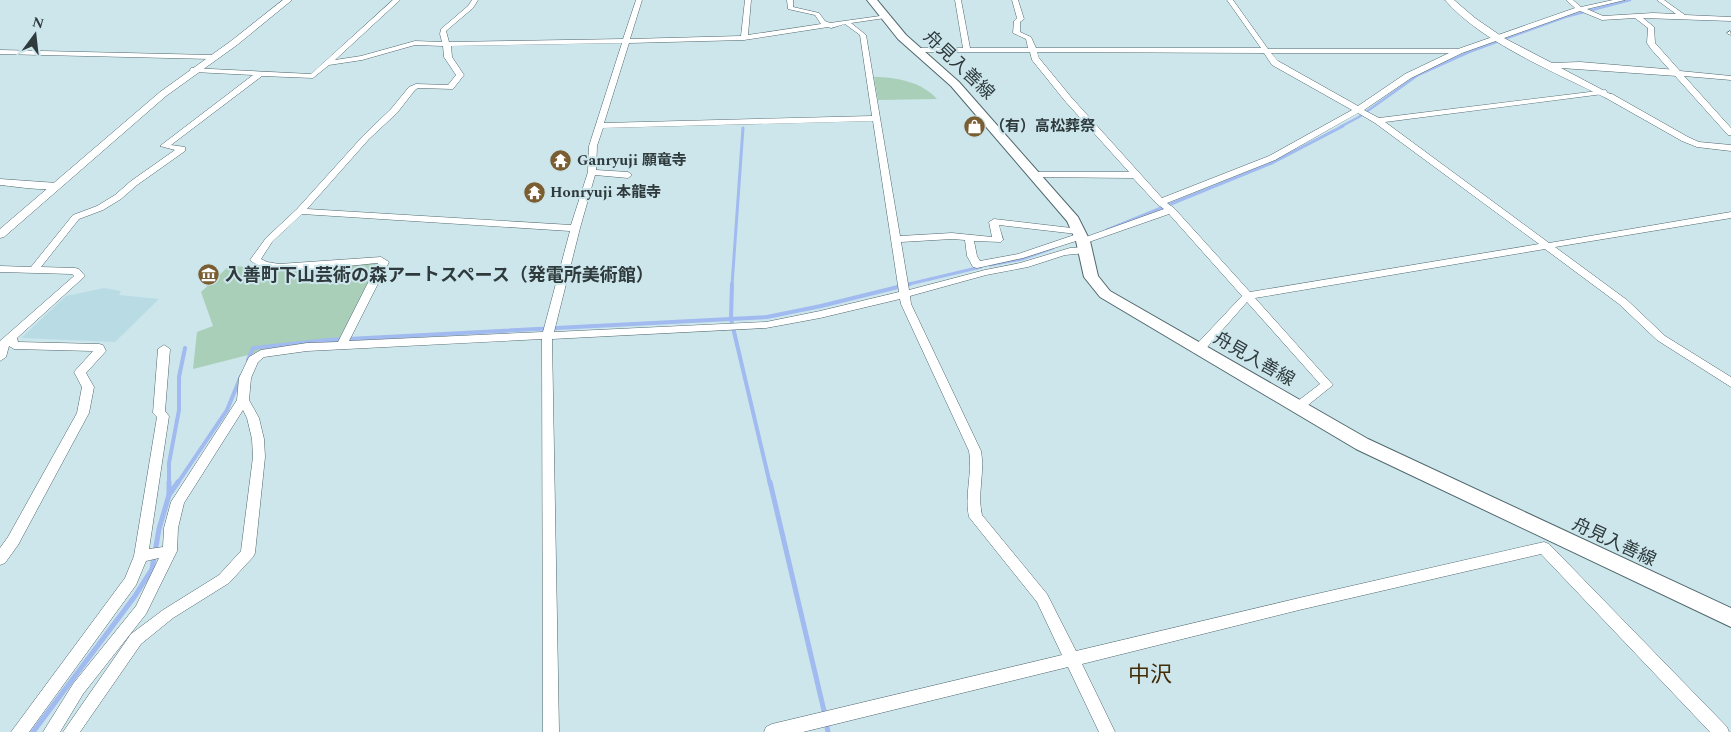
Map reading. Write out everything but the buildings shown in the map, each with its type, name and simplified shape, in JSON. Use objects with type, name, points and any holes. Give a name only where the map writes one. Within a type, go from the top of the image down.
[{"type":"main road","name":"舟見入善線","points":[[872,0],[902,37],[956,84],[1073,220],[1083,240],[1091,277],[1105,294],[1362,444],[1545,540],[1731,618]]},
{"type":"street","points":[[0,235],[163,94],[234,43],[288,0]]},
{"type":"street","points":[[194,70],[313,76],[398,0]]},
{"type":"street","points":[[341,346],[384,262],[382,260],[374,259],[279,267],[265,265],[255,260],[260,249],[299,211],[369,133],[396,110],[411,88],[416,86],[450,87],[460,75],[448,57],[448,46],[442,37],[443,30],[471,7],[475,0]]},
{"type":"street","points":[[552,732],[547,337],[575,228],[592,172],[593,146],[639,0]]},
{"type":"street","points":[[740,0],[748,0],[744,38]]},
{"type":"street","points":[[790,0],[790,8],[817,14],[823,22],[831,26]]},
{"type":"street","points":[[958,0],[967,50]]},
{"type":"street","points":[[1015,0],[1021,18],[1017,22],[1016,33],[1029,38],[1031,50],[1035,58],[1068,99],[1328,384],[1298,407]]},
{"type":"street","points":[[1230,0],[1275,63],[1378,121],[1623,302],[1661,338],[1731,383]]},
{"type":"street","points":[[1449,0],[1497,37],[1606,94],[1685,139],[1697,144],[1731,148]]},
{"type":"street","points":[[1569,0],[1580,9],[1602,18],[1684,16],[1731,19]]},
{"type":"street","points":[[1160,202],[1272,158],[1358,110],[1408,76],[1459,51],[1580,9],[1622,0]]},
{"type":"street","points":[[1660,0],[1684,16]]},
{"type":"street","points":[[329,63],[362,58],[415,43],[448,46],[744,38],[831,26],[885,16]]},
{"type":"street","points":[[1637,16],[1651,27],[1651,43],[1731,133]]},
{"type":"street","points":[[847,23],[851,28],[864,35],[906,304],[975,451],[978,462],[972,506],[976,517],[1042,598],[1074,660],[1107,732]]},
{"type":"street","points":[[916,50],[1459,51]]},
{"type":"street","points":[[0,52],[211,58]]},
{"type":"street","points":[[1550,65],[1580,64],[1731,78]]},
{"type":"street","points":[[34,270],[76,217],[100,208],[118,197],[134,182],[182,148],[164,146],[259,74]]},
{"type":"street","points":[[1378,121],[1606,94]]},
{"type":"street","points":[[600,126],[877,118]]},
{"type":"street","points":[[592,172],[628,175]]},
{"type":"street","points":[[1034,175],[1136,175]]},
{"type":"street","points":[[0,182],[57,186]]},
{"type":"street","points":[[969,237],[972,256],[977,265],[1083,240],[1171,210]]},
{"type":"street","points":[[299,211],[575,228]]},
{"type":"street","points":[[1198,350],[1247,296],[1731,215]]},
{"type":"street","points":[[1006,259],[998,240],[994,222],[1083,240]]},
{"type":"street","points":[[896,239],[952,236],[998,240]]},
{"type":"street","points":[[51,732],[78,689],[141,610],[170,551],[171,528],[178,502],[243,400],[245,378],[253,360],[261,354],[307,347],[547,337],[766,325],[800,320],[904,295],[982,273],[1041,261],[1069,249],[1083,240]]},
{"type":"street","points":[[0,269],[75,272],[80,276],[4,344],[0,357]]},
{"type":"street","points":[[0,559],[13,541],[83,413],[88,387],[80,372],[100,352],[98,348],[14,344],[12,338]]},
{"type":"street","points":[[19,732],[131,581],[141,556],[163,416],[159,413],[164,349]]},
{"type":"street","points":[[71,732],[136,639],[168,614],[224,578],[248,553],[259,457],[258,439],[253,418],[243,400]]},
{"type":"street","points":[[772,732],[1074,660],[1545,540],[1721,732]]},
{"type":"street","points":[[141,556],[170,551]]},
{"type":"shaded area","points":[[104,288],[121,291],[119,295],[159,299],[115,342],[21,338],[66,296]]},
{"type":"green space","points":[[874,77],[908,82],[924,88],[937,99],[878,100]]},
{"type":"green space","points":[[380,264],[337,343],[260,352],[193,369],[197,332],[213,326],[201,292],[229,266],[257,267],[275,271],[295,271]]},
{"type":"waterway","points":[[1340,127],[1359,117],[1418,75],[1469,52],[1565,17],[1630,0]]},
{"type":"waterway","points":[[1107,230],[1272,163],[1343,126]]},
{"type":"waterway","points":[[732,285],[743,128]]},
{"type":"waterway","points":[[990,265],[1022,259],[1053,248]]},
{"type":"waterway","points":[[905,285],[981,267]]},
{"type":"waterway","points":[[731,319],[732,284]]},
{"type":"waterway","points":[[731,319],[767,317],[910,284]]},
{"type":"waterway","points":[[248,360],[253,348],[329,340],[731,319]]},
{"type":"waterway","points":[[731,319],[770,484]]},
{"type":"waterway","points":[[169,495],[169,463],[179,410],[179,377],[185,348]]},
{"type":"waterway","points":[[177,484],[227,410],[241,376]]},
{"type":"waterway","points":[[169,495],[178,482]]},
{"type":"waterway","points":[[770,482],[825,715]]},
{"type":"waterway","points":[[33,732],[135,596],[152,569],[159,529],[169,495]]},
{"type":"waterway","points":[[826,722],[828,732]]},
{"type":"place","name":"（有）高松葬祭","points":[[974,126]]},
{"type":"place","name":"Ganryuji 願竜寺","points":[[561,160]]},
{"type":"place","name":"Honryuji 本龍寺","points":[[534,192]]},
{"type":"place","name":"入善町下山芸術の森アートスペース（発電所美術館）","points":[[209,275]]},
{"type":"district","name":"中沢","points":[[1150,675]]}]
